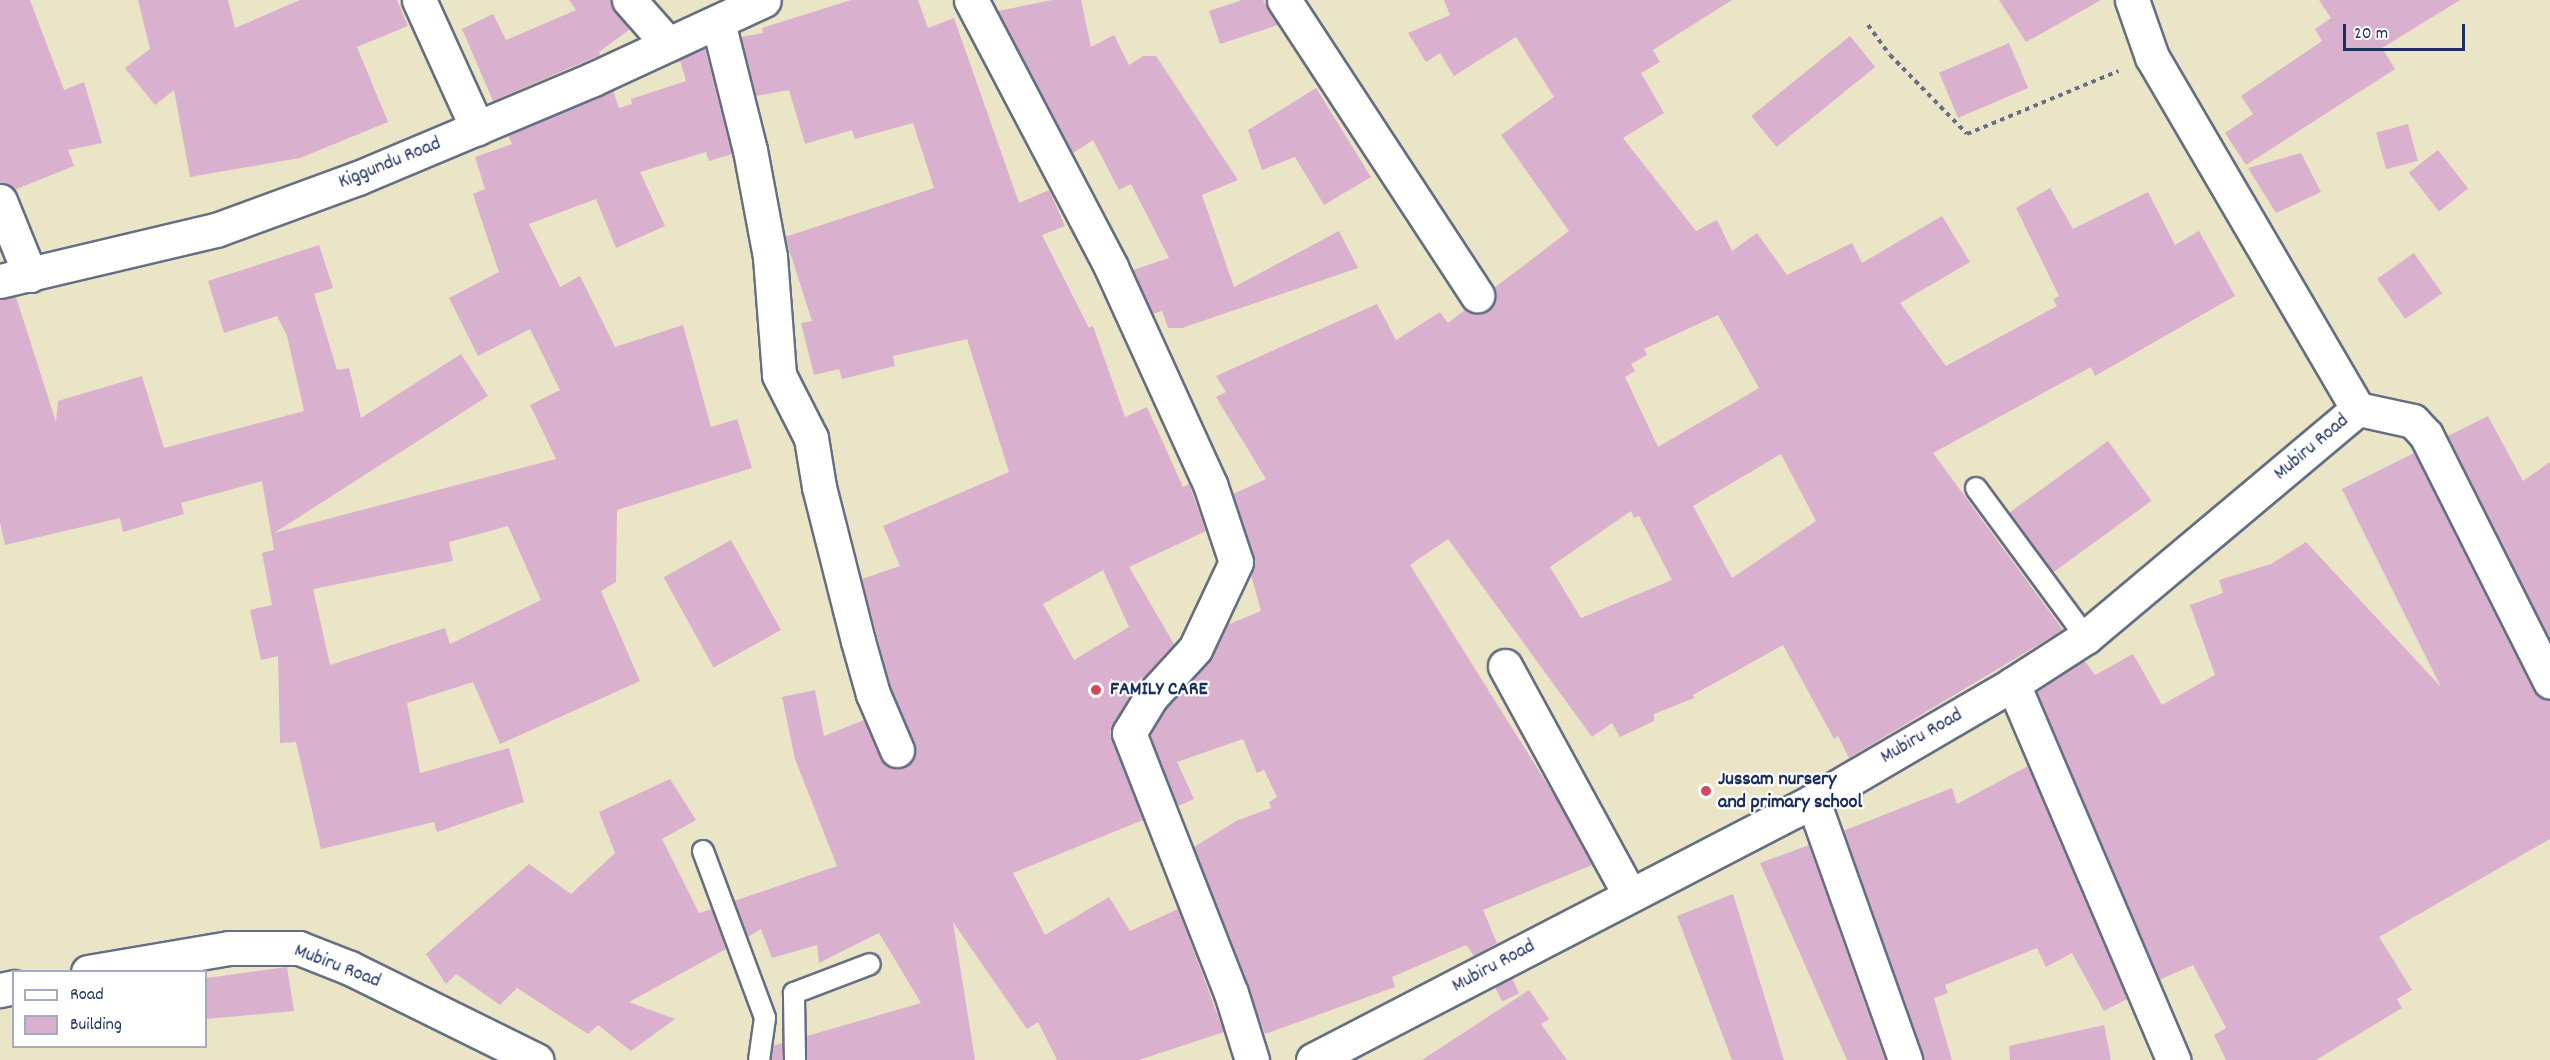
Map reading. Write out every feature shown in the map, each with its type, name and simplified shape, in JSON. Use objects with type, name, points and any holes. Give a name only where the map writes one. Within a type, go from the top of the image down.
[{"type":"street","points":[[419,0],[477,128]]},
{"type":"street","points":[[629,0],[668,44]]},
{"type":"street","name":"Kiggundu Road","points":[[15,278],[216,230],[358,178],[477,128],[764,0]]},
{"type":"street","points":[[971,0],[1112,267],[1210,484],[1236,562],[1195,649],[1151,697],[1129,733],[1231,993],[1252,1060]]},
{"type":"street","points":[[1284,0],[1477,295]]},
{"type":"street","points":[[2132,0],[2152,57],[2358,410],[2413,421],[2426,435],[2550,682]]},
{"type":"street","points":[[718,22],[750,150],[770,257],[779,375],[811,438],[819,487],[858,640],[873,694],[897,750]]},
{"type":"street","points":[[0,201],[15,278]]},
{"type":"street","name":"Mubiru Road","points":[[1335,1055],[1630,896],[1814,801],[2013,684],[2086,637],[2358,410]]},
{"type":"street","points":[[1505,666],[1630,896]]},
{"type":"street","points":[[2013,684],[2173,1060]]},
{"type":"street","points":[[1814,801],[1905,1060]]},
{"type":"street","name":"Mubiru Road","points":[[100,970],[229,948],[299,948],[350,968],[536,1060]]},
{"type":"lane","points":[[1976,488],[2086,637]]},
{"type":"lane","points":[[703,851],[765,1018],[759,1060]]},
{"type":"lane","points":[[795,1060],[794,993],[870,964]]},
{"type":"path","points":[[1868,26],[1890,55],[1967,134],[2152,57]]},
{"type":"building","points":[[0,0],[30,0],[64,90],[84,82],[102,143],[68,150],[74,166],[14,190],[0,183]]},
{"type":"building","points":[[138,0],[228,0],[235,28],[300,0],[397,0],[408,26],[357,47],[388,122],[300,158],[190,177],[174,90],[155,105],[125,68],[150,49]]},
{"type":"building","points":[[569,0],[611,0],[615,12],[630,29],[599,52],[600,55],[493,101],[462,29],[493,14],[506,40],[576,10]]},
{"type":"building","points":[[851,0],[918,0],[928,28],[954,18],[1019,203],[1049,190],[1065,226],[1042,235],[1089,328],[1093,326],[1125,417],[1147,407],[1183,487],[1189,484],[1206,531],[1129,567],[1174,644],[1135,687],[1110,731],[1143,820],[1013,873],[1045,935],[1109,897],[1130,931],[1178,909],[1224,1032],[1139,1060],[1057,1060],[1038,1022],[1027,1029],[953,922],[975,1060],[807,1060],[807,1036],[921,1003],[879,933],[819,963],[817,945],[772,958],[761,929],[748,937],[734,901],[837,866],[795,759],[782,697],[815,690],[824,736],[864,720],[886,765],[904,767],[915,753],[891,688],[862,579],[900,566],[883,526],[1009,472],[967,339],[893,356],[895,366],[842,379],[839,369],[814,375],[801,323],[812,321],[785,237],[934,188],[913,123],[855,139],[852,130],[805,144],[789,90],[756,96],[741,37],[763,33],[762,28]],"holes":[[[1103,570],[1129,627],[1074,660],[1043,604]]]},
{"type":"building","points":[[1052,0],[1081,0],[1091,47],[1114,35],[1129,65],[1143,56],[1156,56],[1238,180],[1202,195],[1234,287],[1339,231],[1358,268],[1182,328],[1168,328],[1162,311],[1153,314],[1133,270],[1169,258],[1131,184],[1119,190],[1093,140],[1073,153],[998,11]]},
{"type":"building","points":[[1242,0],[1263,0],[1278,25],[1220,44],[1209,11]]},
{"type":"building","points":[[1444,0],[1732,0],[1653,50],[1660,62],[1641,73],[1664,113],[1623,138],[1696,231],[1717,220],[1732,251],[1757,233],[1787,275],[1852,243],[1862,263],[1942,216],[1970,262],[1900,303],[1946,366],[2057,306],[2053,299],[2059,296],[2016,208],[2050,188],[2073,229],[2148,192],[2175,245],[2199,231],[2235,296],[2095,376],[2091,367],[1933,453],[2063,630],[1849,758],[1838,736],[1834,739],[1783,645],[1693,695],[1694,698],[1654,714],[1654,721],[1620,737],[1612,723],[1592,737],[1448,539],[1410,565],[1554,795],[1592,865],[1483,910],[1497,943],[1474,956],[1466,945],[1392,977],[1395,987],[1265,1034],[1194,847],[1236,821],[1271,808],[1269,802],[1277,797],[1264,770],[1257,773],[1243,739],[1177,762],[1194,799],[1178,806],[1150,735],[1166,708],[1209,661],[1227,625],[1261,611],[1251,575],[1254,556],[1233,494],[1266,479],[1216,397],[1226,392],[1216,376],[1377,304],[1396,340],[1440,312],[1448,323],[1466,309],[1477,314],[1487,311],[1494,303],[1494,288],[1569,231],[1501,135],[1554,97],[1516,37],[1454,76],[1440,53],[1426,62],[1408,33],[1450,15]],"holes":[[[1718,315],[1759,388],[1658,447],[1625,377],[1635,371],[1631,364],[1647,355],[1644,349]],[[1781,454],[1816,521],[1732,578],[1693,506]],[[1631,511],[1634,518],[1639,516],[1672,580],[1581,618],[1550,567]]]},
{"type":"building","points":[[1999,0],[2101,0],[2026,42]]},
{"type":"building","points":[[2319,0],[2460,0],[2382,48],[2395,69],[2246,165],[2225,133],[2253,114],[2241,96],[2322,41],[2315,29],[2331,18]]},
{"type":"building","points":[[1850,36],[1875,67],[1776,147],[1751,116]]},
{"type":"building","points":[[2009,43],[2028,88],[1958,118],[1939,73]]},
{"type":"building","points":[[705,48],[732,154],[709,161],[706,152],[640,172],[665,226],[616,248],[596,199],[529,224],[560,287],[580,276],[615,347],[683,325],[711,427],[737,419],[752,468],[617,510],[616,582],[601,591],[640,681],[500,744],[473,682],[407,703],[420,773],[509,748],[524,802],[437,832],[434,822],[321,849],[296,742],[280,743],[278,656],[261,660],[250,610],[272,605],[262,553],[274,550],[262,481],[181,503],[184,514],[123,532],[120,518],[5,545],[0,522],[0,299],[16,297],[56,422],[58,401],[142,376],[164,448],[304,411],[287,336],[277,316],[224,333],[208,281],[319,245],[333,288],[314,294],[337,370],[349,368],[361,418],[461,354],[488,396],[274,533],[556,459],[530,405],[560,390],[530,329],[478,356],[449,298],[499,272],[473,194],[485,189],[475,157],[512,144],[508,135],[613,90],[619,108],[632,104],[631,99],[686,81],[680,60]],"holes":[[[508,526],[541,600],[450,644],[445,628],[330,665],[313,589],[453,561],[449,542]]]},
{"type":"building","points":[[1316,88],[1371,177],[1324,205],[1295,157],[1262,170],[1248,130]]},
{"type":"building","points":[[2408,124],[2418,161],[2386,169],[2376,133]]},
{"type":"building","points":[[2438,150],[2468,189],[2439,211],[2409,173]]},
{"type":"building","points":[[2301,153],[2321,192],[2276,213],[2248,168]]},
{"type":"building","points":[[2414,253],[2442,293],[2405,319],[2377,279]]},
{"type":"building","points":[[2488,416],[2523,481],[2550,462],[2550,640],[2448,436]]},
{"type":"building","points":[[2108,441],[2151,501],[2052,573],[2008,513]]},
{"type":"building","points":[[2414,453],[2533,690],[2550,701],[2550,839],[2379,937],[2412,990],[2397,999],[2402,1008],[2316,1060],[2226,1060],[2214,1035],[2226,1028],[2193,965],[2159,980],[2036,691],[2084,660],[2095,675],[2133,654],[2162,705],[2215,675],[2190,605],[2223,593],[2219,580],[2271,564],[2306,542],[2441,687],[2342,489]]},
{"type":"building","points":[[731,540],[781,630],[714,667],[664,577]]},
{"type":"building","points":[[2028,766],[2127,999],[2104,1011],[2072,953],[2046,967],[2037,948],[1945,985],[1948,993],[1934,998],[1952,1060],[1923,1060],[1843,831],[1952,788],[1957,804]]},
{"type":"building","points":[[670,779],[696,820],[662,839],[699,913],[712,909],[726,949],[629,1002],[675,1019],[631,1051],[598,1025],[588,1034],[517,988],[500,1005],[456,974],[446,984],[426,954],[529,864],[571,894],[615,853],[599,812]]},
{"type":"building","points":[[1809,845],[1885,1060],[1847,1060],[1760,863]]},
{"type":"building","points":[[1733,894],[1784,1060],[1732,1060],[1677,916]]},
{"type":"building","points":[[287,967],[294,1011],[207,1019],[207,978]]},
{"type":"building","points":[[1512,978],[1519,993],[1502,1001],[1495,986]]},
{"type":"building","points":[[1529,990],[1549,1019],[1541,1024],[1567,1060],[1422,1060]]},
{"type":"building","points":[[2104,1025],[2111,1060],[2010,1060],[2009,1046]]},
{"type":"building","points":[[783,1043],[783,1060],[771,1060],[773,1046]]},
{"type":"place","name":"FAMILY CARE","points":[[1096,690]]},
{"type":"place","name":"Jussam nursery and primary school","points":[[1706,791]]}]
